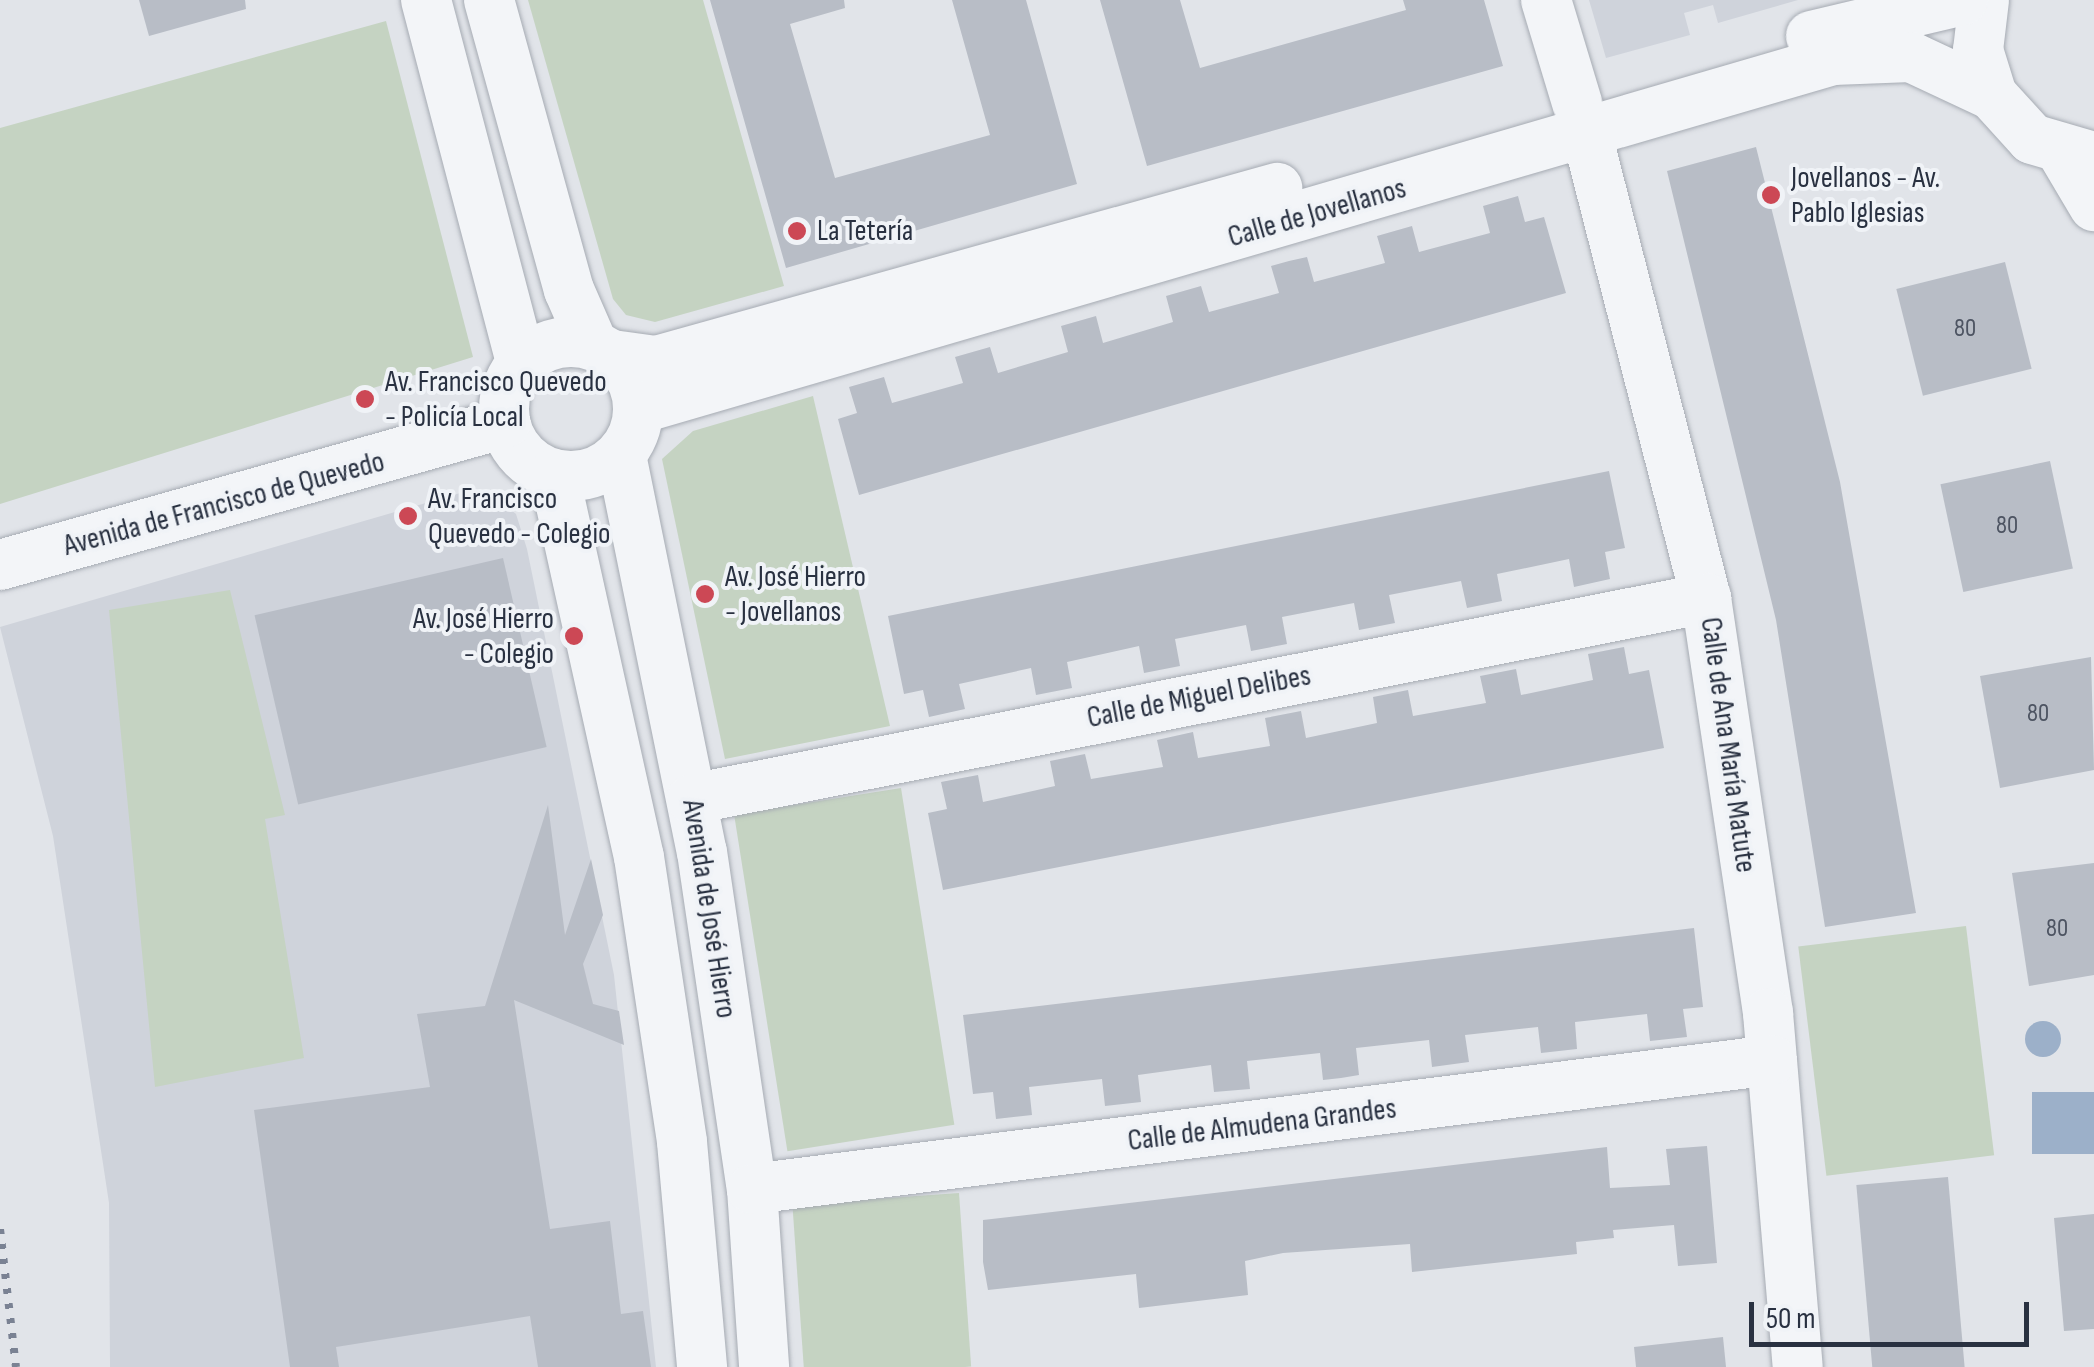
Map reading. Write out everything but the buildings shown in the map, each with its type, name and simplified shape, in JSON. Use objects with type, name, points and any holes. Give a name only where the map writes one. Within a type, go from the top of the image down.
[{"type":"street","points":[[426,0],[522,362]]},
{"type":"street","points":[[488,0],[569,290],[638,409],[621,456],[588,474],[554,474],[519,451],[506,423],[504,399],[522,362],[557,342],[603,350]]},
{"type":"street","name":"Calle de Ana María Matute","points":[[1546,0],[1582,119],[1706,598],[1772,1060],[1798,1367]]},
{"type":"street","name":"Calle de Jovellanos","points":[[638,409],[1963,0]]},
{"type":"street","points":[[1984,0],[1978,50],[1992,96],[2032,139],[2078,155],[2094,206]]},
{"type":"street","name":"Calle de Jovellanos","points":[[603,350],[656,361],[1582,119],[1833,60],[1911,57],[1992,96]]},
{"type":"street","name":"Avenida de Francisco de Quevedo","points":[[0,565],[506,423]]},
{"type":"street","name":"Avenida de José Hierro","points":[[621,456],[692,799],[752,1189],[764,1367]]},
{"type":"street","name":"Avenida de José Hierro","points":[[554,474],[648,911],[693,1232],[702,1367]]},
{"type":"street","name":"Calle de Miguel Delibes","points":[[692,799],[1706,598]]},
{"type":"street","name":"Calle de Almudena Grandes","points":[[752,1189],[1772,1060]]},
{"type":"shaded area","points":[[1589,0],[1798,0],[1718,23],[1713,5],[1684,13],[1690,35],[1606,58]]},
{"type":"shaded area","points":[[467,491],[489,492],[516,514],[527,549],[614,975],[656,1367],[110,1367],[109,1203],[53,836],[0,627]]},
{"type":"green space","points":[[528,0],[703,0],[784,286],[655,322],[626,315],[613,299]]},
{"type":"green space","points":[[386,21],[473,357],[0,504],[0,128]]},
{"type":"green space","points":[[813,396],[890,726],[725,759],[662,459],[693,431]]},
{"type":"green space","points":[[230,590],[285,815],[265,819],[304,1058],[155,1087],[109,610]]},
{"type":"green space","points":[[901,788],[954,1125],[787,1151],[734,814]]},
{"type":"green space","points":[[1966,926],[1994,1155],[1826,1176],[1798,947]]},
{"type":"green space","points":[[959,1193],[971,1367],[804,1367],[792,1205]]},
{"type":"water","points":[[2043,1021],[2056,1026],[2061,1039],[2056,1052],[2043,1057],[2030,1052],[2025,1039],[2030,1026]]},
{"type":"water","points":[[2032,1092],[2094,1092],[2094,1154],[2032,1154]]},
{"type":"railway","points":[[0,1229],[16,1367]]},
{"type":"place","name":"Jovellanos - Av. Pablo Iglesias","points":[[1771,195]]},
{"type":"place","name":"La Tetería","points":[[797,231]]},
{"type":"place","name":"Av. Francisco Quevedo - Policía Local","points":[[365,399]]},
{"type":"place","name":"Av. Francisco Quevedo - Colegio","points":[[408,516]]},
{"type":"place","name":"Av. José Hierro - Jovellanos","points":[[705,594]]},
{"type":"place","name":"Av. José Hierro - Colegio","points":[[574,636]]}]
